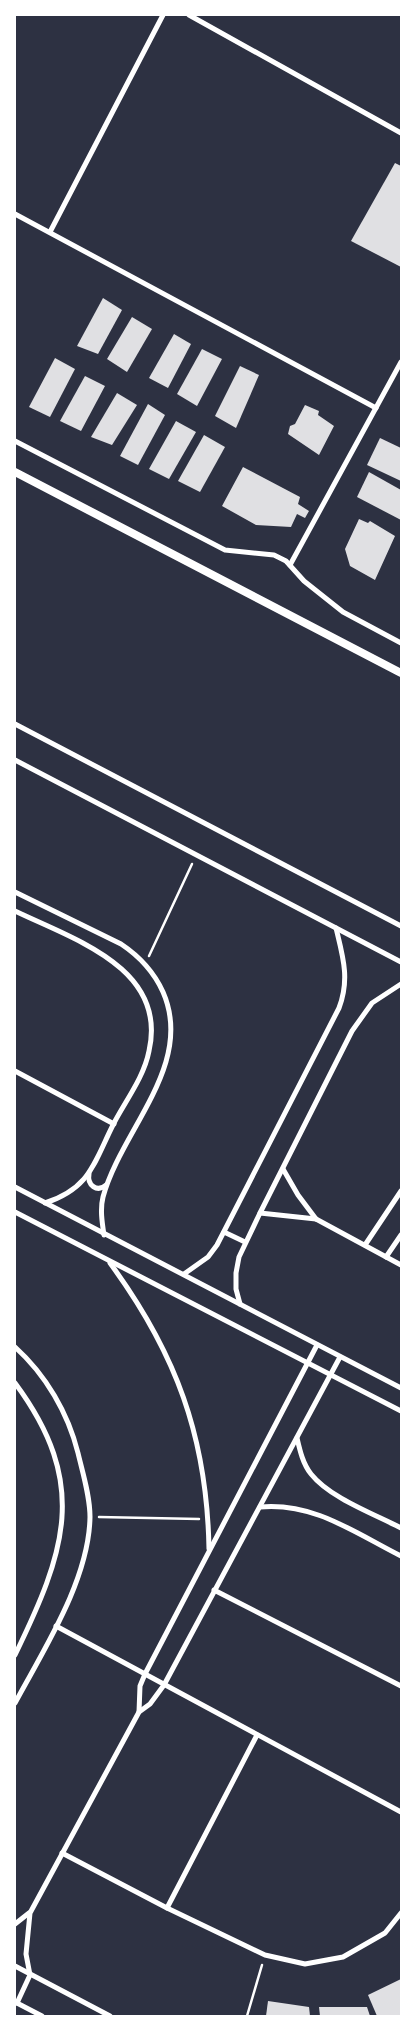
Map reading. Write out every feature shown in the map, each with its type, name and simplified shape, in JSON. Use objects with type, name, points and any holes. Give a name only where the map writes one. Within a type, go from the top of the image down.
[{"type":"street","points":[[50,232],[162,15]]},
{"type":"street","points":[[189,15],[401,133]]},
{"type":"street","points":[[15,214],[376,408]]},
{"type":"street","points":[[290,565],[401,362]]},
{"type":"street","points":[[15,441],[225,550],[274,555],[290,565],[304,581],[343,612],[401,643]]},
{"type":"street","points":[[15,472],[401,672]]},
{"type":"street","points":[[15,724],[401,926]]},
{"type":"street","points":[[15,760],[401,962]]},
{"type":"street","points":[[15,892],[121,944],[145,965],[159,983],[169,1006],[172,1029],[168,1056],[160,1078],[107,1185],[101,1206],[104,1235]]},
{"type":"street","points":[[15,911],[95,950],[118,964],[135,982],[147,1003],[152,1027],[149,1051],[142,1071],[89,1174],[71,1193],[45,1203]]},
{"type":"street","points":[[184,1274],[208,1257],[224,1232],[344,994],[346,966],[336,928]]},
{"type":"street","points":[[240,1304],[236,1289],[236,1273],[239,1257],[245,1242],[361,1016],[386,992],[401,984]]},
{"type":"street","points":[[15,1071],[114,1124]]},
{"type":"street","points":[[282,1169],[316,1219]]},
{"type":"street","points":[[89,1174],[88,1179],[93,1187],[98,1189],[107,1185]]},
{"type":"street","points":[[15,1188],[401,1388]]},
{"type":"street","points":[[365,1245],[401,1191]]},
{"type":"street","points":[[15,1212],[401,1411]]},
{"type":"street","points":[[260,1213],[316,1219],[401,1265]]},
{"type":"street","points":[[224,1232],[245,1242]]},
{"type":"street","points":[[386,1257],[401,1235]]},
{"type":"street","points":[[109,1260],[150,1323],[179,1382],[194,1427],[200,1454],[209,1519],[209,1550]]},
{"type":"street","points":[[139,1712],[140,1686],[145,1674],[317,1345]]},
{"type":"street","points":[[15,1347],[31,1361],[57,1398],[74,1437],[85,1480],[90,1516],[85,1552],[76,1581],[56,1626],[15,1703]]},
{"type":"street","points":[[42,2016],[16,2002],[30,1975],[26,1954],[30,1913],[139,1712],[150,1704],[164,1685],[340,1357]]},
{"type":"street","points":[[15,1383],[34,1409],[51,1444],[61,1482],[63,1521],[53,1570],[15,1656]]},
{"type":"street","points":[[297,1438],[302,1457],[311,1473],[324,1487],[401,1528]]},
{"type":"street","points":[[260,1507],[278,1505],[314,1512],[401,1556]]},
{"type":"street","points":[[214,1590],[401,1686]]},
{"type":"street","points":[[56,1626],[401,1812]]},
{"type":"street","points":[[167,1908],[257,1735]]},
{"type":"street","points":[[62,1853],[167,1908],[265,1955],[305,1964],[343,1957],[385,1933],[401,1913]]},
{"type":"street","points":[[15,1924],[30,1913]]},
{"type":"street","points":[[15,1966],[110,2016]]},
{"type":"path","points":[[145,965],[196,855]]},
{"type":"path","points":[[90,1516],[209,1519]]},
{"type":"path","points":[[247,2016],[265,1955]]},
{"type":"building","points":[[395,163],[401,166],[401,267],[351,241]]},
{"type":"building","points":[[103,298],[122,310],[98,354],[77,346]]},
{"type":"building","points":[[132,317],[152,329],[127,372],[107,359]]},
{"type":"building","points":[[174,334],[191,344],[168,388],[149,378]]},
{"type":"building","points":[[202,349],[222,359],[197,406],[177,394]]},
{"type":"building","points":[[55,358],[75,369],[50,417],[29,407]]},
{"type":"building","points":[[240,366],[259,375],[236,428],[215,416]]},
{"type":"building","points":[[85,376],[105,386],[81,431],[60,421]]},
{"type":"building","points":[[117,393],[137,405],[112,445],[91,437]]},
{"type":"building","points":[[148,404],[165,415],[138,465],[120,456]]},
{"type":"building","points":[[305,405],[319,411],[318,415],[334,426],[319,455],[288,434],[290,426],[295,424]]},
{"type":"building","points":[[176,421],[196,432],[169,479],[149,469]]},
{"type":"building","points":[[204,435],[225,447],[200,492],[178,481]]},
{"type":"building","points":[[380,438],[401,448],[401,481],[367,465]]},
{"type":"building","points":[[243,467],[300,497],[298,504],[309,511],[305,518],[297,514],[291,527],[256,525],[222,506]]},
{"type":"building","points":[[369,472],[401,490],[401,520],[357,497]]},
{"type":"building","points":[[359,519],[368,523],[370,521],[395,536],[375,580],[350,566],[345,549]]},
{"type":"building","points":[[401,1979],[401,2016],[377,2016],[368,1995]]},
{"type":"building","points":[[268,2001],[309,2007],[310,2016],[266,2016]]},
{"type":"building","points":[[319,2007],[367,2007],[370,2016],[320,2016]]}]
